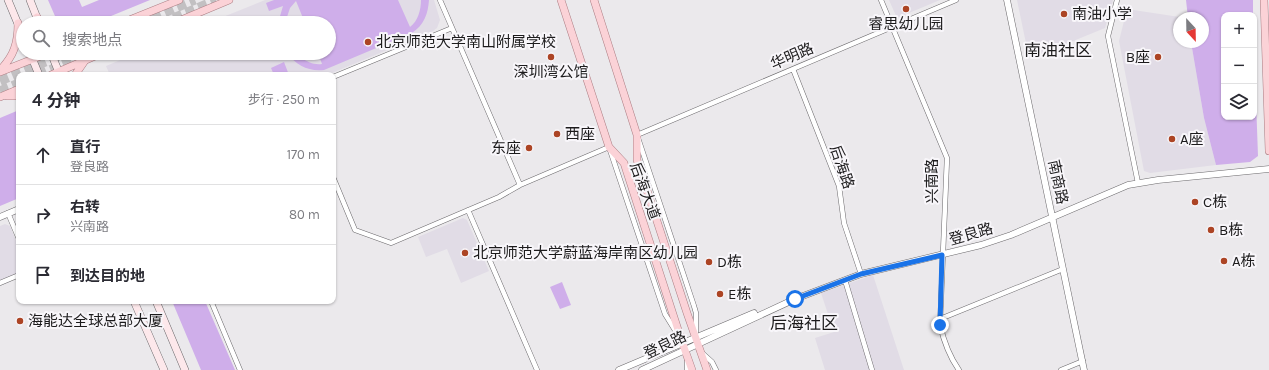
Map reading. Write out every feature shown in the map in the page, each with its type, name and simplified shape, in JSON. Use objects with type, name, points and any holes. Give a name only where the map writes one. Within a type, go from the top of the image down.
[{"type":"main road","points":[[8,0],[16,18]]},
{"type":"main road","points":[[30,0],[37,16]]},
{"type":"main road","points":[[139,16],[179,0]]},
{"type":"main road","points":[[191,16],[230,0]]},
{"type":"main road","name":"后海大道","points":[[561,0],[609,147],[624,163],[692,370]]},
{"type":"main road","name":"后海大道","points":[[594,0],[637,135],[637,160],[696,341],[707,370]]},
{"type":"main road","points":[[1264,0],[1269,151]]},
{"type":"main road","points":[[0,71],[11,58],[16,46]]},
{"type":"main road","points":[[0,71],[23,60]]},
{"type":"main road","points":[[33,60],[38,72]]},
{"type":"main road","points":[[53,60],[56,72]]},
{"type":"main road","points":[[61,72],[87,60]]},
{"type":"main road","points":[[77,72],[87,60]]},
{"type":"main road","points":[[1,96],[16,90]]},
{"type":"main road","points":[[1,96],[16,96]]},
{"type":"main road","points":[[135,304],[164,370]]},
{"type":"main road","points":[[157,304],[185,370]]},
{"type":"street","points":[[440,0],[520,185]]},
{"type":"street","name":"兴南路","points":[[881,0],[947,158],[940,325],[950,358],[959,370]]},
{"type":"street","name":"华明路","points":[[637,135],[956,0]]},
{"type":"street","name":"南商路","points":[[1007,0],[1084,370]]},
{"type":"street","points":[[1117,0],[1108,36],[1138,183]]},
{"type":"street","points":[[336,75],[452,28]]},
{"type":"street","name":"后海路","points":[[793,69],[839,186],[844,223],[861,274]]},
{"type":"street","points":[[336,184],[355,230],[391,243],[499,197],[520,185],[609,147]]},
{"type":"street","name":"登良路","points":[[642,370],[667,360],[683,344],[696,341],[795,299],[861,274],[981,245],[1011,235],[1128,185],[1269,169]]},
{"type":"street","points":[[0,217],[16,210]]},
{"type":"street","points":[[468,210],[537,370]]},
{"type":"street","points":[[8,214],[16,232]]},
{"type":"street","points":[[940,319],[1063,269]]},
{"type":"street","points":[[0,283],[16,276]]},
{"type":"street","points":[[845,280],[872,370]]},
{"type":"street","points":[[211,304],[240,370]]},
{"type":"street","points":[[619,370],[683,344]]},
{"type":"street","points":[[700,352],[712,362],[716,370]]},
{"type":"street","points":[[687,370],[688,358]]},
{"type":"street","points":[[1061,370],[1083,361]]},
{"type":"shaded area","points":[[48,0],[79,0],[82,7],[99,0],[150,0],[111,16],[55,16]]},
{"type":"shaded area","name":"北京师范大学南山附属学校","points":[[265,0],[434,0],[440,20],[437,28],[433,31],[334,72],[109,72],[106,66],[120,60],[336,60],[336,16],[225,16]]},
{"type":"shaded area","points":[[274,0],[398,0],[410,27],[415,22],[418,15],[421,0],[429,0],[425,19],[412,33],[324,70],[308,69],[293,60],[306,60],[316,64],[322,64],[321,60],[336,60],[336,16],[302,16],[296,1],[290,8],[287,16],[280,16],[283,6],[269,11],[266,3]]},
{"type":"shaded area","name":"睿思幼儿园","points":[[889,0],[940,0],[897,18]]},
{"type":"shaded area","name":"南油小学","points":[[1017,0],[1113,0],[1105,28],[1039,55],[1028,53]]},
{"type":"shaded area","points":[[1186,0],[1253,0],[1253,12],[1221,12],[1221,120],[1257,120],[1258,156],[1250,162],[1216,165],[1204,118],[1192,48],[1209,48],[1209,12],[1187,12]]},
{"type":"shaded area","points":[[1127,9],[1173,16],[1173,48],[1192,48],[1204,118],[1216,165],[1150,173],[1144,171],[1119,41]]},
{"type":"shaded area","points":[[284,62],[288,72],[273,72],[271,68]]},
{"type":"shaded area","points":[[16,111],[16,199],[0,206],[0,118]]},
{"type":"shaded area","name":"北京师范大学蔚蓝海岸南区幼儿园","points":[[463,218],[467,220],[489,271],[461,283],[447,249],[426,257],[418,237]]},
{"type":"shaded area","points":[[5,224],[10,226],[16,241],[16,274],[0,281],[0,226]]},
{"type":"shaded area","points":[[873,275],[904,370],[825,370],[815,338],[834,332],[821,293]]},
{"type":"shaded area","points":[[562,282],[571,305],[560,309],[550,287]]},
{"type":"shaded area","points":[[173,304],[206,304],[235,370],[201,370]]},
{"type":"tunnel","points":[[157,16],[195,0]]},
{"type":"tunnel","points":[[178,16],[216,0]]},
{"type":"tunnel","points":[[22,72],[50,60]]},
{"type":"tunnel","points":[[45,72],[73,60]]},
{"type":"tunnel","points":[[0,81],[16,74]]},
{"type":"tunnel","points":[[0,91],[16,84]]},
{"type":"place","name":"睿思幼儿园","points":[[906,9]]},
{"type":"place","name":"南油小学","points":[[1064,14]]},
{"type":"place","name":"北京师范大学南山附属学校","points":[[368,42]]},
{"type":"place","name":"深圳湾公馆","points":[[551,57]]},
{"type":"place","name":"B座","points":[[1158,57]]},
{"type":"place","name":"西座","points":[[557,134]]},
{"type":"place","name":"A座","points":[[1172,139]]},
{"type":"place","name":"东座","points":[[529,148]]},
{"type":"place","name":"C栋","points":[[1195,202]]},
{"type":"place","name":"B栋","points":[[1211,230]]},
{"type":"place","name":"北京师范大学蔚蓝海岸南区幼儿园","points":[[465,253]]},
{"type":"place","name":"A栋","points":[[1224,261]]},
{"type":"place","name":"D栋","points":[[709,262]]},
{"type":"place","name":"E栋","points":[[720,294]]},
{"type":"place","name":"海能达全球总部大厦","points":[[20,321]]},
{"type":"district","name":"南油社区","points":[[1058,50]]},
{"type":"district","name":"后海社区","points":[[804,323]]},
{"type":"route","points":[[795,299],[861,274],[942,255],[940,325]]}]
